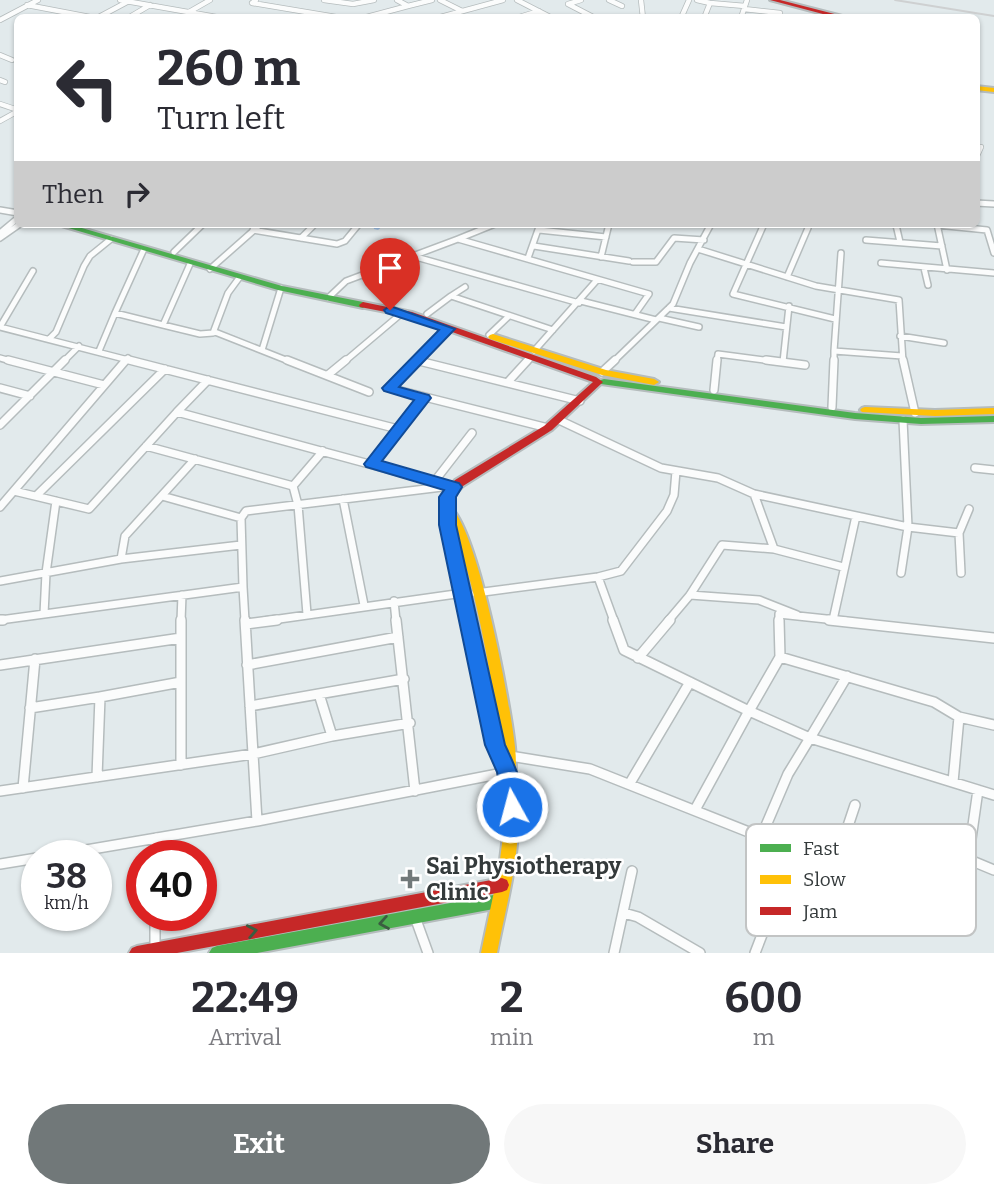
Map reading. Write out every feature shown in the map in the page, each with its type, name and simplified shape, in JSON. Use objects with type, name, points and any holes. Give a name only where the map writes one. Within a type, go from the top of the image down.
[{"type":"street","points":[[2,19],[38,0]]},
{"type":"street","points":[[112,0],[199,14]]},
{"type":"street","points":[[188,12],[210,0]]},
{"type":"street","points":[[324,0],[357,4],[374,0]]},
{"type":"street","points":[[397,0],[408,6]]},
{"type":"street","points":[[378,14],[432,0]]},
{"type":"street","points":[[440,0],[462,11]]},
{"type":"street","points":[[451,14],[503,0]]},
{"type":"street","points":[[517,0],[545,14]]},
{"type":"street","points":[[581,0],[568,4],[587,14]]},
{"type":"street","points":[[609,0],[622,6]]},
{"type":"street","points":[[697,0],[780,14]]},
{"type":"street","points":[[742,14],[747,0]]},
{"type":"street","points":[[773,0],[830,14]]},
{"type":"street","points":[[103,14],[124,1]]},
{"type":"street","points":[[244,8],[254,1],[321,14]]},
{"type":"street","points":[[706,14],[710,3]]},
{"type":"street","points":[[27,5],[75,14]]},
{"type":"street","points":[[135,14],[149,6]]},
{"type":"street","points":[[529,14],[539,11]]},
{"type":"street","points":[[0,55],[12,60]]},
{"type":"street","points":[[0,233],[14,219]]},
{"type":"street","points":[[73,228],[190,264],[213,267],[402,313],[600,377],[817,412],[903,420],[994,419]]},
{"type":"street","points":[[96,228],[174,252],[239,278],[427,314],[489,335],[532,354]]},
{"type":"street","points":[[174,252],[199,228]]},
{"type":"street","points":[[213,267],[256,228]]},
{"type":"street","points":[[301,238],[311,228]]},
{"type":"street","points":[[253,230],[339,244],[355,228]]},
{"type":"street","points":[[476,228],[478,232]]},
{"type":"street","points":[[330,295],[346,281],[416,257],[486,228]]},
{"type":"street","points":[[528,258],[539,228]]},
{"type":"street","points":[[546,228],[606,237]]},
{"type":"street","points":[[601,257],[608,228]]},
{"type":"street","points":[[508,772],[495,745],[448,525],[447,497],[454,487],[548,428],[580,401],[600,377],[669,308],[710,228]]},
{"type":"street","points":[[730,302],[762,228]]},
{"type":"street","points":[[788,277],[808,228]]},
{"type":"street","points":[[897,228],[900,242]]},
{"type":"street","points":[[938,228],[947,270]]},
{"type":"street","points":[[967,228],[987,230],[994,253]]},
{"type":"street","points":[[534,246],[631,262],[656,262],[674,238],[704,240]]},
{"type":"street","points":[[49,339],[56,332],[90,256],[111,239]]},
{"type":"street","points":[[458,239],[649,294],[635,314]]},
{"type":"street","points":[[866,240],[942,246]]},
{"type":"street","points":[[99,351],[144,249]]},
{"type":"street","points":[[698,249],[838,291],[899,300],[902,356],[915,412]]},
{"type":"street","points":[[832,407],[835,319],[840,296],[838,291],[841,253]]},
{"type":"street","points":[[416,257],[580,302],[699,327]]},
{"type":"street","points":[[881,263],[994,273]]},
{"type":"street","points":[[163,325],[190,264]]},
{"type":"street","points":[[925,268],[928,285]]},
{"type":"street","points":[[33,271],[0,327],[398,429]]},
{"type":"street","points":[[215,332],[228,293],[239,278]]},
{"type":"street","points":[[508,382],[597,280]]},
{"type":"street","points":[[427,314],[465,287]]},
{"type":"street","points":[[262,350],[281,288]]},
{"type":"street","points":[[733,294],[835,319]]},
{"type":"street","points":[[451,296],[553,330]]},
{"type":"street","points":[[783,362],[789,306]]},
{"type":"street","points":[[669,308],[786,327]]},
{"type":"street","points":[[114,313],[200,334],[215,332],[329,374],[369,392]]},
{"type":"street","points":[[329,374],[402,313]]},
{"type":"street","points":[[489,335],[509,316]]},
{"type":"street","points":[[449,329],[389,388],[548,428]]},
{"type":"street","points":[[900,336],[944,343]]},
{"type":"street","points":[[0,425],[4,416],[30,396],[79,346]]},
{"type":"street","points":[[834,351],[902,356]]},
{"type":"street","points":[[714,390],[718,354],[805,365]]},
{"type":"street","points":[[0,358],[104,385]]},
{"type":"street","points":[[0,508],[128,358]]},
{"type":"street","points":[[419,361],[580,401]]},
{"type":"street","points":[[36,496],[165,369]]},
{"type":"street","points":[[600,377],[832,407],[915,412],[994,411]]},
{"type":"street","points":[[14,491],[89,509],[208,380]]},
{"type":"street","points":[[0,388],[30,396]]},
{"type":"street","points":[[372,464],[424,398]]},
{"type":"street","points":[[177,412],[454,487]]},
{"type":"street","points":[[559,420],[652,464],[719,478],[754,494],[908,527],[959,533]]},
{"type":"street","points":[[901,573],[908,527],[903,420]]},
{"type":"street","points":[[433,482],[472,433]]},
{"type":"street","points":[[146,446],[293,486]]},
{"type":"street","points":[[293,486],[323,451]]},
{"type":"street","points":[[121,559],[125,536],[195,459]]},
{"type":"street","points":[[975,468],[994,470]]},
{"type":"street","points":[[477,593],[598,577],[621,571],[669,506],[676,471]]},
{"type":"street","points":[[293,486],[298,505],[307,614]]},
{"type":"street","points":[[257,821],[243,587],[242,518],[249,510],[425,488],[454,487]]},
{"type":"street","points":[[754,494],[774,549]]},
{"type":"street","points":[[162,496],[242,518]]},
{"type":"street","points":[[343,499],[364,605]]},
{"type":"street","points":[[44,614],[46,573],[56,501]]},
{"type":"street","points":[[961,573],[959,533],[969,509]]},
{"type":"street","points":[[449,510],[458,520],[477,593],[510,756],[508,772],[512,807],[511,833],[489,953]]},
{"type":"street","points":[[833,620],[856,516]]},
{"type":"street","points":[[0,581],[121,559],[241,545]]},
{"type":"street","points":[[638,658],[690,595],[722,545],[774,549],[843,567]]},
{"type":"street","points":[[598,577],[620,645],[638,658],[810,738],[994,795]]},
{"type":"street","points":[[0,620],[243,587]]},
{"type":"street","points":[[246,624],[364,605],[463,593]]},
{"type":"street","points":[[181,765],[182,595]]},
{"type":"street","points":[[690,595],[765,599],[777,602],[799,616]]},
{"type":"street","points":[[394,601],[410,723],[415,791]]},
{"type":"street","points":[[696,808],[721,758],[780,657],[779,614],[994,638]]},
{"type":"street","points":[[247,665],[398,637]]},
{"type":"street","points":[[0,665],[181,638]]},
{"type":"street","points":[[780,657],[934,702],[959,717],[994,725]]},
{"type":"street","points":[[23,788],[35,659]]},
{"type":"street","points":[[767,824],[788,774],[847,676]]},
{"type":"street","points":[[250,706],[404,679]]},
{"type":"street","points":[[30,708],[181,682]]},
{"type":"street","points":[[630,783],[690,682]]},
{"type":"street","points":[[319,694],[332,736]]},
{"type":"street","points":[[97,777],[100,697]]},
{"type":"street","points":[[953,782],[959,717]]},
{"type":"street","points":[[0,791],[253,754],[332,736],[410,723]]},
{"type":"street","points":[[510,756],[579,765],[746,828]]},
{"type":"street","points":[[112,846],[257,821],[508,772]]},
{"type":"street","points":[[973,824],[978,790]]},
{"type":"street","points":[[849,824],[855,805]]},
{"type":"street","points":[[0,864],[21,861]]},
{"type":"street","points":[[976,863],[994,870]]},
{"type":"street","points":[[614,953],[632,871]]},
{"type":"street","points":[[137,953],[502,885]]},
{"type":"street","points":[[217,953],[499,901]]},
{"type":"street","points":[[624,912],[638,917],[700,953]]},
{"type":"street","points":[[415,917],[428,953]]},
{"type":"street","points":[[155,931],[155,951]]},
{"type":"street","points":[[755,953],[762,936]]},
{"type":"railway","points":[[895,0],[994,16]]},
{"type":"traffic: fast","points":[[73,228],[281,288],[363,305]]},
{"type":"traffic: fast","points":[[604,382],[855,416],[921,421],[994,419]]},
{"type":"traffic: fast","points":[[217,953],[499,901]]},
{"type":"traffic: slow","points":[[980,88],[994,90]]},
{"type":"traffic: slow","points":[[493,337],[602,372]]},
{"type":"traffic: slow","points":[[605,373],[654,382]]},
{"type":"traffic: slow","points":[[865,410],[935,413],[994,411]]},
{"type":"traffic: slow","points":[[447,508],[448,525],[495,745],[508,772]]},
{"type":"traffic: slow","points":[[449,510],[461,535],[480,593],[509,748],[510,840],[489,953]]},
{"type":"traffic: jam","points":[[773,0],[831,14]]},
{"type":"traffic: jam","points":[[363,305],[409,314],[593,379]]},
{"type":"traffic: jam","points":[[447,508],[447,497],[459,483],[548,428],[598,382]]},
{"type":"traffic: jam","points":[[137,953],[502,885]]},
{"type":"place","name":"Sai Physiotherapy Clinic","points":[[410,879]]},
{"type":"route","points":[[390,310],[449,329],[389,388],[424,398],[372,464],[454,487],[447,497],[448,525],[495,745],[508,772],[512,807]]}]
